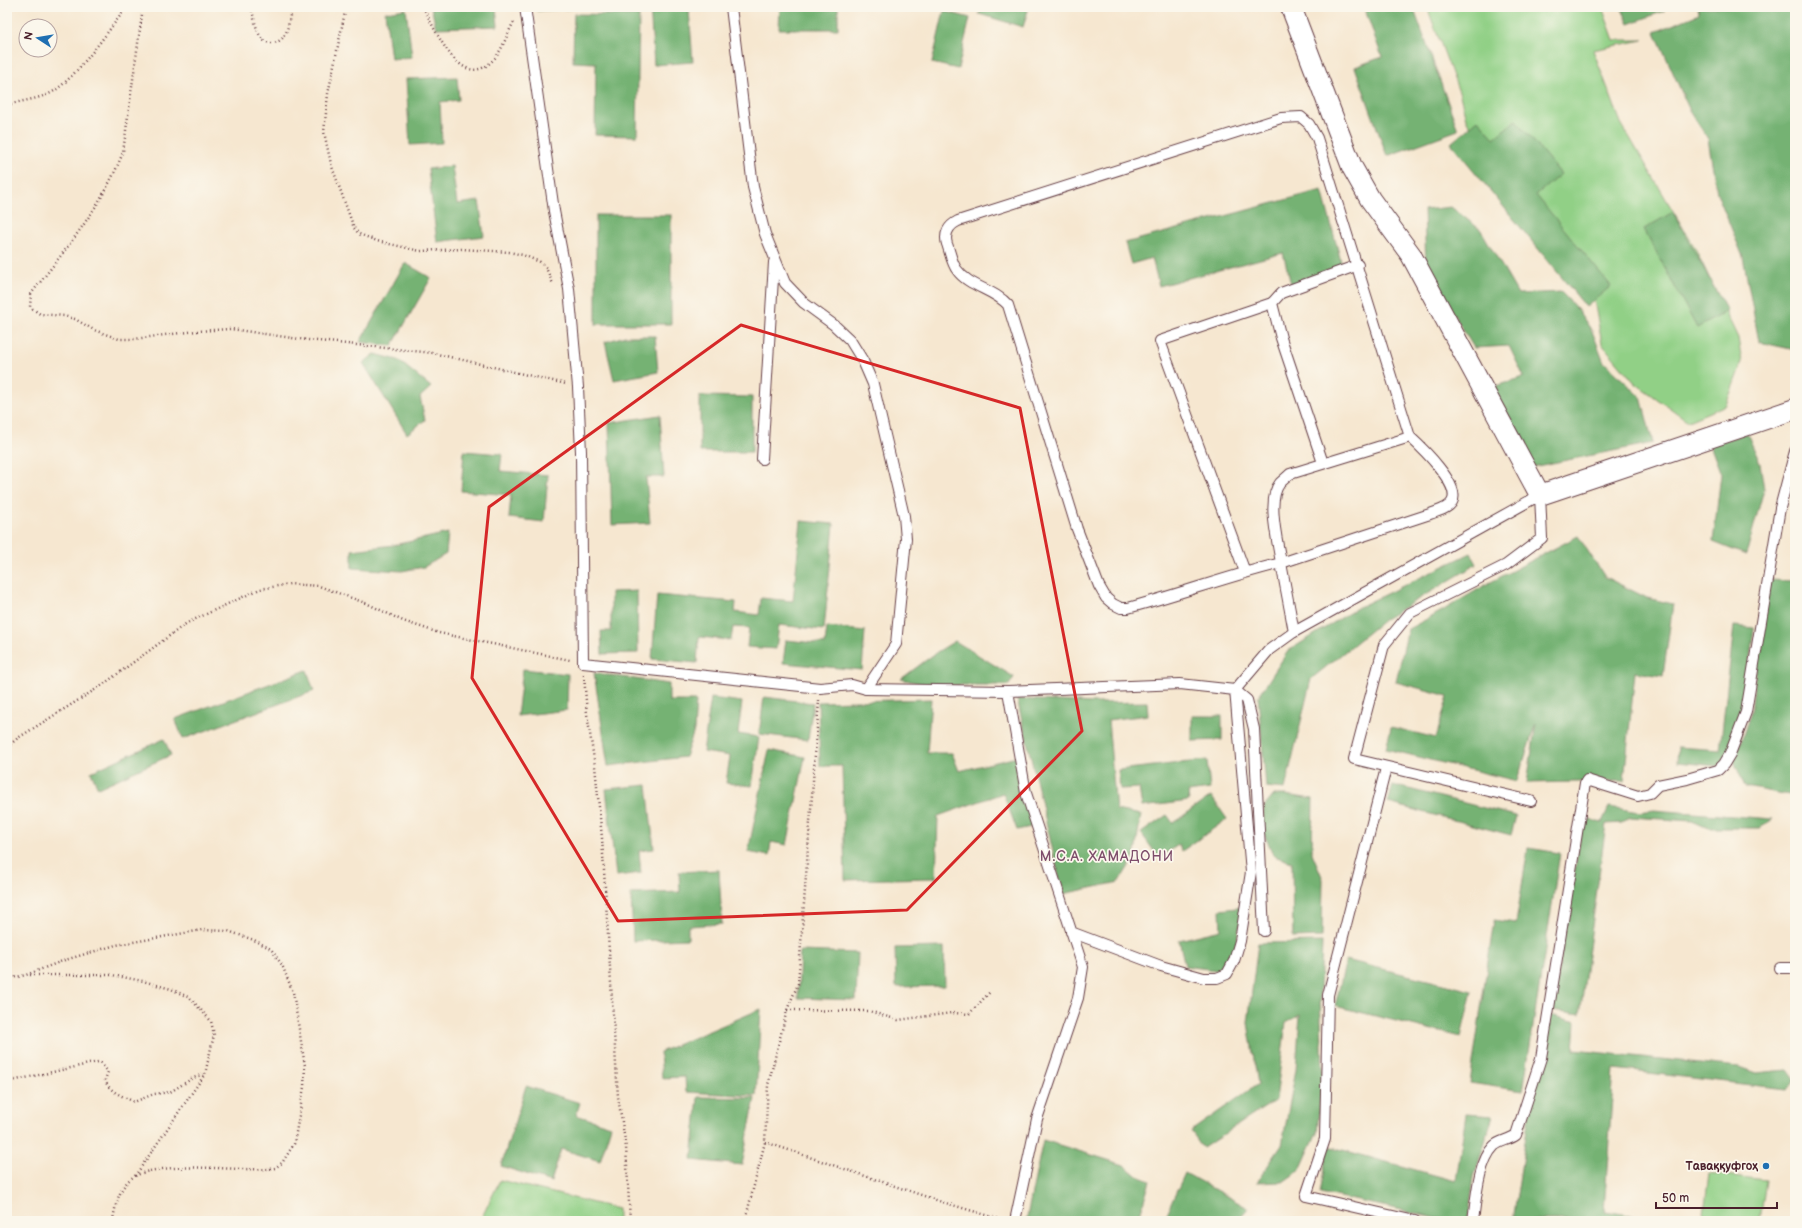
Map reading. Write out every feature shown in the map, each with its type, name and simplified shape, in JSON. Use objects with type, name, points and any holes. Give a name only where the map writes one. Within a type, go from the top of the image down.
[{"type":"street","points":[[1291,7],[1352,168],[1370,199],[1411,255],[1540,495],[1795,409]]},
{"type":"lane","points":[[525,7],[554,212],[569,289],[578,387],[581,452],[583,662],[820,688],[852,685],[866,689],[1008,690],[1180,684],[1235,690],[1247,700],[1254,729],[1264,931]]},
{"type":"lane","points":[[731,7],[732,28],[753,187],[765,234],[774,260],[785,283],[804,303],[834,325],[850,340],[863,361],[873,384],[904,516],[906,539],[896,644],[866,689]]},
{"type":"lane","points":[[1295,116],[1306,120],[1317,138],[1358,265],[1410,437],[1425,451],[1442,471],[1453,490],[1452,502],[1447,507],[1430,514],[1281,563],[1245,572],[1189,591],[1128,608],[1121,608],[1113,604],[1106,598],[1099,586],[1078,529],[1008,305],[1001,297],[974,284],[962,276],[956,269],[945,238],[952,224],[1281,118],[1295,116]]},
{"type":"lane","points":[[762,459],[774,260]]},
{"type":"lane","points":[[1245,572],[1160,341],[1272,303],[1281,293],[1358,265]]},
{"type":"lane","points":[[1272,303],[1280,338],[1323,463]]},
{"type":"lane","points":[[1294,632],[1274,515],[1274,496],[1279,484],[1290,474],[1410,437]]},
{"type":"lane","points":[[1474,1221],[1478,1185],[1486,1159],[1493,1147],[1516,1135],[1541,1058],[1585,783],[1587,780],[1638,796],[1650,793],[1658,785],[1687,780],[1718,770],[1724,764],[1730,754],[1746,712],[1780,508],[1795,451]]},
{"type":"lane","points":[[1070,932],[1161,966],[1204,978],[1217,978],[1226,974],[1234,961],[1240,941],[1251,872],[1235,690],[1269,650],[1294,632],[1540,495],[1542,538],[1506,565],[1410,613],[1384,645],[1354,759],[1386,768],[1531,801]]},
{"type":"lane","points":[[1008,690],[1026,793],[1070,932],[1083,967],[1078,998],[1037,1119],[1015,1221]]},
{"type":"lane","points":[[1386,768],[1328,995],[1325,1139],[1306,1196],[1416,1221]]},
{"type":"lane","points":[[1780,968],[1795,968]]},
{"type":"path","points":[[7,104],[46,94],[56,89],[80,65],[127,7]]},
{"type":"path","points":[[143,7],[123,152],[116,172],[92,211],[31,294],[30,306],[34,311],[47,316],[64,316],[75,319],[94,330],[119,339],[134,339],[196,331],[238,330],[299,339],[433,354],[578,387]]},
{"type":"path","points":[[251,7],[260,36],[264,41],[269,43],[282,39],[287,29],[291,7]]},
{"type":"path","points":[[346,7],[328,94],[324,132],[331,164],[354,228],[359,234],[377,241],[420,251],[462,249],[509,252],[534,258],[546,268],[556,291]]},
{"type":"path","points":[[423,7],[442,44],[454,59],[462,66],[470,70],[478,70],[485,67],[495,57],[516,20]]},
{"type":"path","points":[[7,747],[18,738],[101,686],[187,623],[260,589],[290,584],[319,586],[368,604],[403,621],[439,633],[583,662],[587,714],[595,766],[602,838],[618,1097],[626,1147],[630,1221]]},
{"type":"path","points":[[745,1221],[765,1142],[768,1085],[788,1010],[798,984],[820,688]]},
{"type":"path","points":[[7,979],[26,975],[65,960],[116,945],[202,930],[228,931],[254,940],[271,949],[282,965],[293,992],[305,1066],[304,1087],[294,1144],[287,1156],[282,1163],[275,1168],[269,1169],[170,1168],[153,1170],[135,1176]]},
{"type":"path","points":[[26,975],[112,975],[143,980],[171,989],[190,998],[211,1021],[214,1036],[205,1074],[135,1176],[123,1188],[117,1201],[113,1221]]},
{"type":"path","points":[[788,1010],[869,1011],[898,1020],[952,1013],[969,1014],[990,992]]},
{"type":"path","points":[[7,1082],[98,1062],[104,1066],[108,1072],[105,1080],[107,1086],[113,1092],[134,1102],[154,1094],[170,1092],[193,1078],[205,1074]]},
{"type":"path","points":[[765,1142],[939,1201],[1007,1221]]},
{"type":"highlighted area","points":[[741,325],[1020,408],[1082,731],[907,910],[618,921],[472,678],[489,507]]},
{"type":"green space","points":[[431,7],[496,7],[498,26],[436,28]]},
{"type":"green space","points":[[536,7],[596,7],[537,11]]},
{"type":"green space","points":[[650,7],[717,7],[689,10],[693,62],[654,65]]},
{"type":"green space","points":[[780,7],[838,7],[838,29],[779,29]]},
{"type":"green space","points":[[981,7],[1029,7],[1023,27],[979,14]]},
{"type":"green space","points":[[1364,7],[1413,7],[1458,130],[1387,156],[1355,67],[1382,57]]},
{"type":"green space","points":[[1427,7],[1602,7],[1614,40],[1643,40],[1593,50],[1621,123],[1695,248],[1738,338],[1742,362],[1726,405],[1688,421],[1635,383],[1602,344],[1594,300],[1482,148],[1466,119],[1460,95]]},
{"type":"green space","points":[[1621,7],[1664,7],[1664,11],[1629,24]]},
{"type":"green space","points":[[1698,7],[1795,7],[1795,350],[1759,342],[1743,257],[1717,193],[1708,139],[1690,111],[1655,32],[1699,14]]},
{"type":"green space","points":[[406,9],[412,57],[391,59],[385,12]]},
{"type":"green space","points":[[944,11],[970,18],[958,69],[932,63]]},
{"type":"green space","points":[[574,14],[639,15],[637,136],[595,135],[596,63],[573,62]]},
{"type":"green space","points":[[457,77],[459,100],[440,102],[442,143],[410,145],[406,79]]},
{"type":"green space","points":[[1478,120],[1494,138],[1516,120],[1561,174],[1536,195],[1611,286],[1586,307],[1451,143]]},
{"type":"green space","points":[[452,166],[457,204],[479,201],[484,236],[437,242],[428,169]]},
{"type":"green space","points":[[1322,190],[1343,269],[1291,284],[1283,253],[1159,286],[1152,258],[1131,264],[1125,243]]},
{"type":"green space","points":[[1451,207],[1481,230],[1518,294],[1561,292],[1577,309],[1592,331],[1604,362],[1641,397],[1653,443],[1527,468],[1486,389],[1524,377],[1509,346],[1474,348],[1426,268],[1424,210]]},
{"type":"green space","points":[[1673,212],[1727,311],[1697,328],[1644,229]]},
{"type":"green space","points":[[596,215],[671,215],[671,324],[596,324]]},
{"type":"green space","points":[[405,263],[431,278],[392,346],[360,342]]},
{"type":"green space","points":[[625,336],[655,336],[658,372],[614,380],[605,342]]},
{"type":"green space","points":[[375,354],[398,360],[431,387],[420,397],[425,420],[407,434],[363,363]]},
{"type":"green space","points":[[700,396],[752,397],[752,452],[700,452]]},
{"type":"green space","points":[[660,415],[664,477],[646,477],[650,523],[612,525],[609,423]]},
{"type":"green space","points":[[1747,433],[1760,463],[1764,489],[1746,555],[1713,542],[1721,474],[1710,445]]},
{"type":"green space","points":[[464,451],[502,454],[500,471],[548,475],[544,522],[509,518],[511,495],[461,491]]},
{"type":"green space","points":[[801,521],[834,524],[824,630],[779,625],[776,649],[747,647],[749,628],[733,627],[731,640],[699,637],[697,663],[652,659],[657,595],[736,602],[735,612],[759,615],[761,598],[793,601]]},
{"type":"green space","points":[[448,533],[446,554],[424,567],[402,571],[352,568],[352,550],[394,545]]},
{"type":"green space","points":[[1578,536],[1605,577],[1647,598],[1673,604],[1663,676],[1635,672],[1624,781],[1527,783],[1536,723],[1517,781],[1386,749],[1391,727],[1436,738],[1448,696],[1396,682],[1408,629],[1487,584]]},
{"type":"green space","points":[[1471,553],[1477,564],[1385,619],[1311,679],[1285,789],[1266,787],[1258,697],[1288,651],[1357,608]]},
{"type":"green space","points":[[1767,580],[1795,581],[1795,796],[1745,787],[1734,761],[1717,766],[1677,762],[1678,747],[1720,750],[1734,626],[1754,628],[1738,750],[1751,711]]},
{"type":"green space","points":[[637,591],[638,653],[602,654],[601,631],[611,631],[611,592]]},
{"type":"green space","points":[[827,627],[865,631],[862,670],[783,663],[786,640],[825,644]]},
{"type":"green space","points":[[955,641],[1014,677],[1009,685],[926,685],[901,679],[937,652]]},
{"type":"green space","points":[[523,669],[568,674],[567,710],[517,716]]},
{"type":"green space","points":[[307,670],[314,691],[183,739],[175,719]]},
{"type":"green space","points":[[594,673],[669,684],[669,701],[696,701],[694,731],[685,757],[608,766]]},
{"type":"green space","points":[[764,697],[813,703],[808,740],[759,734]]},
{"type":"green space","points":[[711,698],[742,702],[738,734],[759,737],[752,786],[726,783],[730,756],[703,752]]},
{"type":"green space","points":[[931,699],[927,753],[952,753],[959,771],[1017,757],[1035,826],[1017,830],[1003,793],[938,816],[936,878],[845,880],[842,766],[820,766],[818,702]]},
{"type":"green space","points":[[1017,699],[1095,703],[1147,702],[1148,715],[1108,720],[1116,810],[1141,815],[1134,858],[1119,882],[1063,894]]},
{"type":"green space","points":[[1192,716],[1222,716],[1222,740],[1192,741]]},
{"type":"green space","points":[[164,739],[171,755],[98,788],[91,772]]},
{"type":"green space","points":[[769,750],[805,757],[787,845],[771,842],[769,856],[748,852]]},
{"type":"green space","points":[[1207,760],[1210,789],[1188,792],[1189,801],[1142,807],[1139,788],[1120,789],[1118,770]]},
{"type":"green space","points":[[647,785],[654,849],[639,851],[641,873],[616,876],[606,789]]},
{"type":"green space","points":[[1393,785],[1516,816],[1511,835],[1388,803]]},
{"type":"green space","points":[[1274,795],[1313,799],[1312,853],[1323,879],[1322,937],[1293,938],[1292,862],[1274,856],[1262,830],[1264,807]]},
{"type":"green space","points":[[1211,796],[1227,819],[1182,851],[1178,845],[1159,858],[1141,833],[1167,815],[1173,823]]},
{"type":"green space","points":[[1609,807],[1640,812],[1653,810],[1773,819],[1760,828],[1708,828],[1692,821],[1630,817],[1622,823],[1606,824],[1580,1014],[1552,1010],[1583,819],[1602,822]]},
{"type":"green space","points":[[1528,848],[1560,853],[1523,1091],[1470,1083],[1494,920],[1516,923]]},
{"type":"green space","points":[[719,870],[722,924],[688,926],[688,939],[633,941],[631,894],[680,892],[679,872]]},
{"type":"green space","points":[[1244,907],[1233,957],[1223,971],[1185,966],[1179,940],[1221,930],[1220,910]]},
{"type":"green space","points":[[1322,942],[1320,995],[1323,1071],[1317,1132],[1300,1170],[1283,1182],[1256,1183],[1282,1145],[1296,1069],[1300,1015],[1286,1023],[1276,1100],[1203,1148],[1191,1131],[1258,1084],[1248,1023],[1258,943]]},
{"type":"green space","points":[[944,947],[945,986],[896,987],[895,948]]},
{"type":"green space","points":[[800,951],[858,953],[856,1000],[798,998]]},
{"type":"green space","points":[[1346,960],[1472,991],[1461,1037],[1335,1006]]},
{"type":"green space","points":[[761,1009],[756,1096],[686,1092],[685,1077],[662,1078],[660,1052]]},
{"type":"green space","points":[[1551,1015],[1576,1022],[1574,1050],[1739,1067],[1756,1073],[1787,1070],[1795,1081],[1786,1089],[1614,1069],[1604,1211],[1636,1216],[1635,1221],[1513,1221],[1532,1095]]},
{"type":"green space","points":[[526,1086],[580,1103],[576,1115],[611,1126],[600,1161],[561,1149],[551,1182],[501,1166]]},
{"type":"green space","points":[[698,1097],[755,1098],[742,1165],[692,1160]]},
{"type":"green space","points":[[1466,1114],[1493,1116],[1474,1177],[1468,1221],[1445,1221],[1445,1219],[1320,1193],[1328,1146],[1456,1181]]},
{"type":"green space","points":[[1043,1140],[1124,1165],[1136,1175],[1150,1181],[1138,1221],[1026,1221]]},
{"type":"green space","points":[[1185,1173],[1248,1208],[1237,1221],[1163,1221]]},
{"type":"green space","points":[[1709,1173],[1766,1180],[1760,1221],[1703,1221]]},
{"type":"green space","points":[[500,1180],[618,1209],[618,1221],[480,1221]]},
{"type":"place","name":"Таваққуфгоҳ","points":[[1766,1166]]},
{"type":"district","name":"М.С.А. ХАМАДОНИ","points":[[1107,856]]}]
